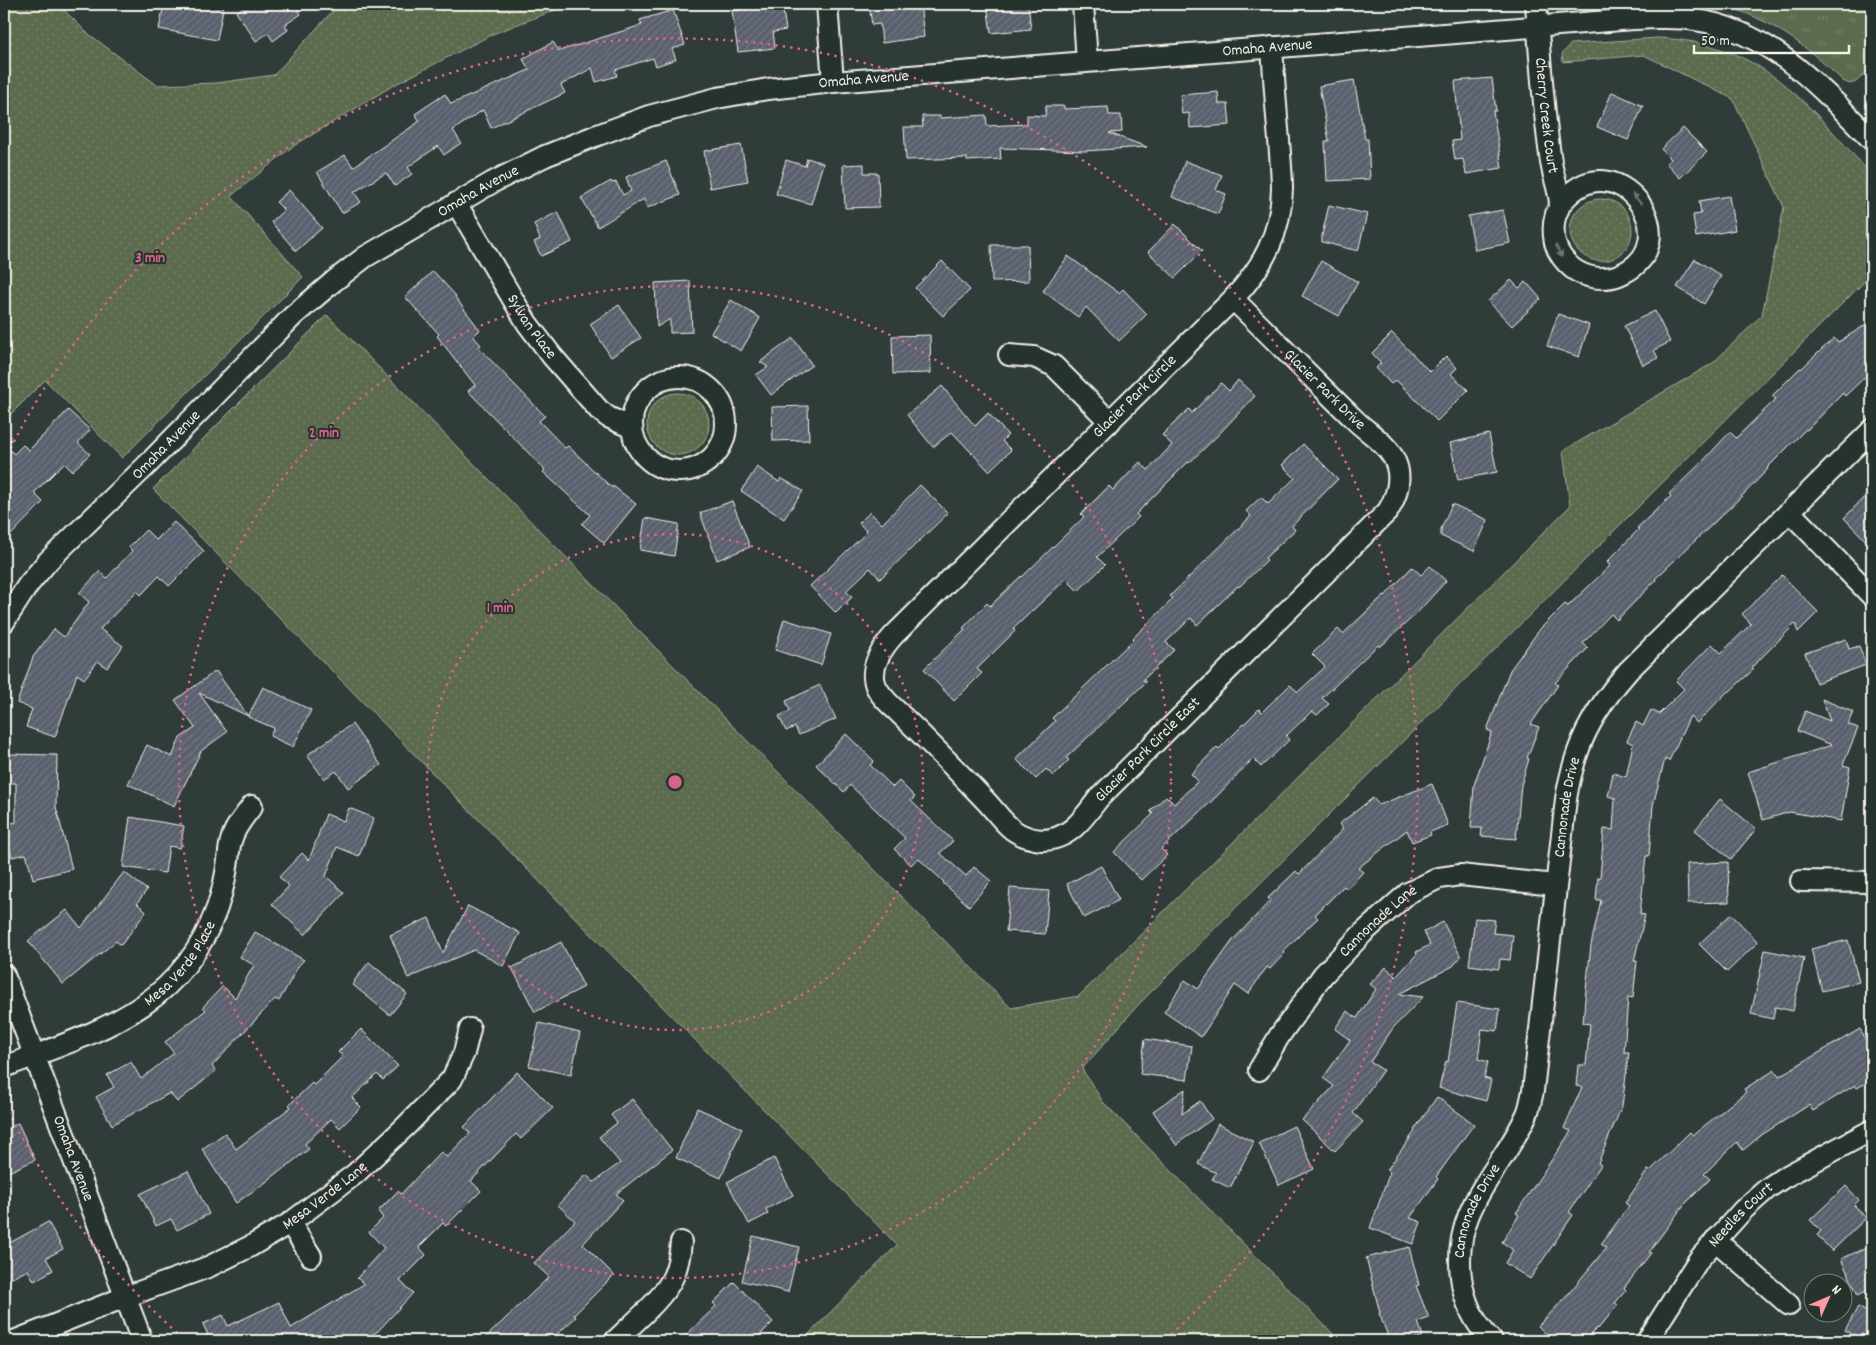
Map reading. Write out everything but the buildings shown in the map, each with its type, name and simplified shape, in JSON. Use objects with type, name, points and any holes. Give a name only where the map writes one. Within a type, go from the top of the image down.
[{"type":"street","points":[[827,4],[833,82]]},
{"type":"street","points":[[1083,4],[1087,61]]},
{"type":"street","name":"Cherry Creek Court","points":[[1536,4],[1551,162],[1560,205],[1553,224],[1556,245],[1566,263],[1583,274],[1604,278],[1614,276],[1632,267],[1645,251],[1649,233],[1647,215],[1638,199],[1624,188],[1607,182],[1588,184],[1572,192],[1560,205]]},
{"type":"street","name":"Omaha Avenue","points":[[4,622],[28,585],[48,561],[293,316],[353,266],[499,179],[545,156],[649,116],[698,102],[734,95],[833,82],[1609,21],[1674,19],[1697,20],[1725,27],[1757,41],[1789,61],[1813,80],[1872,140]]},
{"type":"street","name":"Glacier Park Circle","points":[[882,693],[875,684],[874,671],[886,644],[1233,299],[1257,272],[1265,257],[1279,217],[1282,188],[1272,47]]},
{"type":"street","name":"Sylvan Place","points":[[456,204],[516,305],[552,356],[600,410],[608,417],[632,428]]},
{"type":"street","name":"Glacier Park Drive","points":[[1233,299],[1358,423],[1387,448],[1398,468],[1398,488]]},
{"type":"street","points":[[1010,355],[1034,357],[1054,366],[1110,422]]},
{"type":"street","points":[[678,376],[695,379],[710,388],[721,402],[726,420],[726,431],[719,450],[703,465],[684,471],[673,471],[663,468],[645,457],[634,439],[632,428],[633,411],[646,389],[661,380],[678,376]]},
{"type":"street","name":"Cannonade Drive","points":[[1492,1341],[1483,1332],[1466,1300],[1462,1283],[1460,1253],[1466,1220],[1475,1200],[1527,1112],[1533,1091],[1568,783],[1573,764],[1591,720],[1611,690],[1628,671],[1872,430]]},
{"type":"street","name":"Glacier Park Circle East","points":[[882,693],[891,705],[1014,831],[1042,840],[1065,834],[1083,820],[1098,799],[1388,510],[1398,488]]},
{"type":"street","points":[[1790,512],[1872,596]]},
{"type":"street","name":"Mesa Verde Place","points":[[4,1067],[95,1032],[125,1018],[150,1000],[177,975],[198,947],[211,922],[223,886],[230,841],[252,806]]},
{"type":"street","name":"Cannonade Lane","points":[[1259,1070],[1280,1035],[1323,975],[1363,933],[1408,893],[1439,878],[1460,876],[1555,885]]},
{"type":"street","points":[[1800,881],[1872,882]]},
{"type":"street","name":"Omaha Avenue","points":[[4,975],[142,1341]]},
{"type":"street","name":"Mesa Verde Lane","points":[[14,1341],[125,1297],[208,1267],[251,1246],[290,1223],[362,1168],[452,1079],[464,1053],[470,1029]]},
{"type":"street","name":"Needles Court","points":[[1647,1341],[1694,1266],[1743,1210],[1768,1188],[1795,1171],[1872,1130]]},
{"type":"street","points":[[290,1223],[311,1256]]},
{"type":"street","points":[[1715,1240],[1789,1304]]},
{"type":"street","points":[[615,1341],[663,1294],[673,1278],[682,1242]]},
{"type":"green space","points":[[4,4],[58,4],[86,32],[157,85],[217,83],[274,75],[339,4],[571,4],[495,33],[392,86],[292,147],[231,196],[303,277],[122,458],[45,380],[4,421]]},
{"type":"green space","points":[[1719,4],[1872,4],[1872,67],[1856,82],[1850,84],[1843,81],[1815,55],[1786,34],[1755,17]]},
{"type":"green space","points":[[1657,38],[1694,42],[1726,51],[1754,64],[1780,81],[1803,101],[1872,175],[1872,274],[1139,1004],[1082,1069],[1103,1102],[1340,1341],[802,1341],[897,1245],[153,489],[327,315],[1011,1008],[1079,996],[1570,506],[1563,451],[1713,363],[1762,315],[1784,207],[1733,99],[1644,55],[1563,62],[1562,54],[1571,44]]},
{"type":"green space","points":[[1601,199],[1613,201],[1623,208],[1630,218],[1632,230],[1630,242],[1623,252],[1613,259],[1601,261],[1589,259],[1579,252],[1572,242],[1570,230],[1572,218],[1579,208],[1589,201]]},
{"type":"green space","points":[[678,393],[695,398],[700,402],[704,407],[709,424],[704,441],[700,446],[695,450],[678,455],[661,450],[656,446],[652,441],[647,424],[652,407],[656,402],[661,398]]}]
